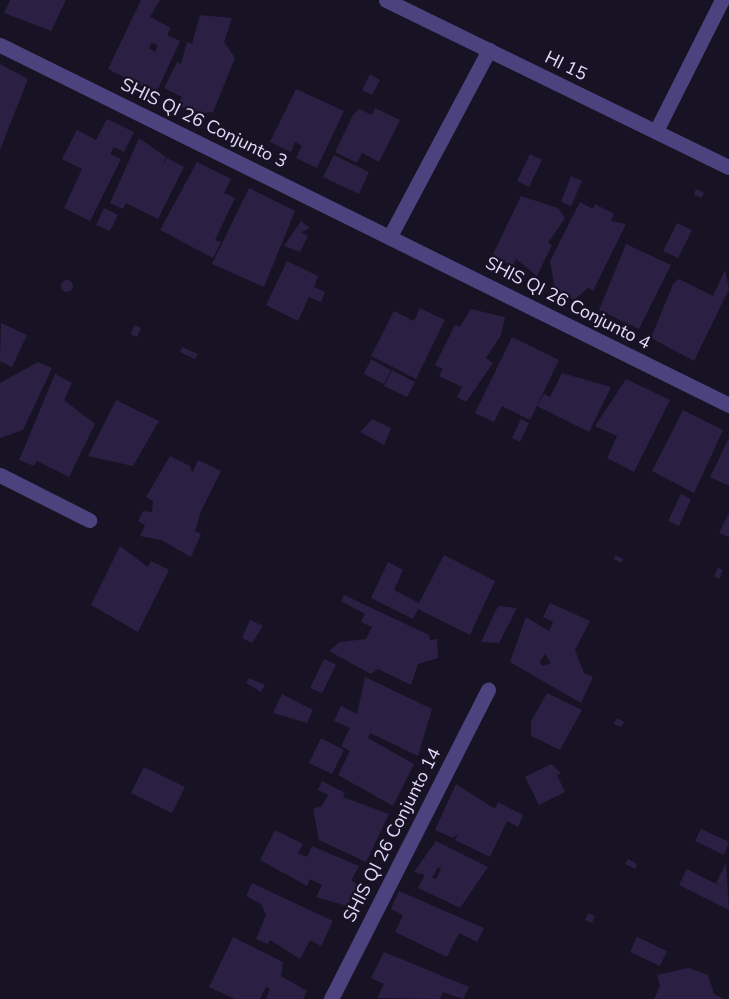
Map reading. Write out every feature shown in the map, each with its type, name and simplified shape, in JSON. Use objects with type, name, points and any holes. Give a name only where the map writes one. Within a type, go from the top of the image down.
[{"type":"street","name":"HI 15","points":[[386,0],[729,167]]},
{"type":"street","points":[[656,131],[722,0]]},
{"type":"street","name":"SHIS QI 26 Conjunto 3","points":[[0,45],[390,236]]},
{"type":"street","points":[[390,236],[489,50]]},
{"type":"street","name":"SHIS QI 26 Conjunto 4","points":[[390,236],[729,405]]},
{"type":"street","points":[[0,476],[89,520]]},
{"type":"street","name":"SHIS QI 26 Conjunto 14","points":[[331,999],[488,690]]},
{"type":"building","points":[[10,0],[66,0],[51,31],[4,13]]},
{"type":"building","points":[[141,0],[160,0],[150,17],[171,28],[167,35],[180,41],[156,93],[108,69]],"holes":[[[152,43],[158,45],[155,52],[149,48]]]},
{"type":"building","points":[[200,15],[232,18],[224,42],[235,58],[213,112],[204,113],[177,106],[182,97],[164,88],[177,62],[181,64],[187,42],[192,44]]},
{"type":"building","points":[[0,64],[28,79],[0,150]]},
{"type":"building","points":[[370,74],[380,80],[372,95],[362,90]]},
{"type":"building","points":[[296,89],[344,111],[317,168],[296,158],[302,146],[295,142],[291,152],[270,142]]},
{"type":"building","points":[[375,108],[400,120],[379,162],[362,153],[357,163],[335,152],[353,115],[359,109],[372,115]]},
{"type":"building","points":[[107,119],[134,132],[124,152],[114,147],[110,154],[121,159],[90,221],[64,208],[82,169],[62,159],[77,130],[96,140]]},
{"type":"building","points":[[139,138],[166,157],[163,166],[167,158],[184,167],[158,219],[126,203],[123,209],[110,203]]},
{"type":"building","points":[[530,154],[542,160],[529,187],[517,181]]},
{"type":"building","points":[[334,155],[369,172],[359,194],[323,177]]},
{"type":"building","points":[[197,162],[231,179],[224,193],[235,198],[215,240],[221,242],[213,258],[160,230]]},
{"type":"building","points":[[571,176],[582,181],[571,206],[561,202]]},
{"type":"building","points":[[249,188],[295,211],[264,287],[212,264]]},
{"type":"building","points":[[696,189],[704,193],[701,198],[694,195]]},
{"type":"building","points":[[521,196],[558,208],[565,218],[548,243],[552,245],[537,276],[516,259],[513,266],[492,256]]},
{"type":"building","points":[[580,202],[593,209],[595,204],[614,214],[611,221],[626,224],[593,291],[588,288],[574,300],[555,290],[550,261]]},
{"type":"building","points":[[104,208],[118,215],[110,231],[96,225]]},
{"type":"building","points":[[301,221],[310,228],[301,232],[308,236],[300,252],[284,246]]},
{"type":"building","points":[[677,223],[692,230],[678,258],[663,251]]},
{"type":"building","points":[[626,244],[671,265],[639,329],[599,310]]},
{"type":"building","points":[[287,261],[318,276],[314,287],[325,292],[321,302],[309,297],[298,321],[266,305]]},
{"type":"building","points":[[725,270],[729,289],[694,361],[651,338],[673,284],[679,279],[713,296]]},
{"type":"building","points":[[69,280],[73,286],[69,292],[65,292],[61,284]]},
{"type":"building","points":[[420,308],[445,320],[416,379],[371,356],[394,311],[414,321]]},
{"type":"building","points":[[471,309],[505,317],[501,335],[486,358],[493,363],[466,402],[457,397],[462,387],[439,376],[443,369],[435,365],[455,325],[460,327]]},
{"type":"building","points":[[1,323],[27,335],[12,367],[0,361]]},
{"type":"building","points":[[135,325],[141,328],[137,337],[130,334]]},
{"type":"building","points":[[512,337],[559,360],[530,420],[502,406],[494,422],[475,413]]},
{"type":"building","points":[[182,347],[198,354],[195,359],[180,352]]},
{"type":"building","points":[[371,359],[391,370],[384,384],[364,374]]},
{"type":"building","points":[[38,362],[52,368],[23,430],[0,438],[0,383]]},
{"type":"building","points":[[392,370],[415,382],[407,397],[384,386]]},
{"type":"building","points":[[562,373],[611,387],[589,432],[537,406],[544,394],[550,397]]},
{"type":"building","points":[[55,374],[72,383],[64,400],[95,424],[69,477],[37,461],[34,466],[19,460]]},
{"type":"building","points":[[626,379],[670,400],[634,472],[607,458],[617,436],[595,426]]},
{"type":"building","points":[[116,400],[159,421],[133,466],[88,456]]},
{"type":"building","points":[[683,410],[723,430],[694,493],[652,471]]},
{"type":"building","points":[[372,419],[391,428],[384,445],[360,432]]},
{"type":"building","points":[[521,419],[529,423],[520,442],[512,438]]},
{"type":"building","points":[[729,438],[729,486],[710,477]]},
{"type":"building","points":[[170,456],[190,466],[192,473],[198,460],[221,471],[201,511],[195,531],[201,534],[191,557],[161,540],[140,536],[145,525],[138,521],[143,511],[152,512],[153,501],[146,497]]},
{"type":"building","points":[[681,494],[691,499],[679,526],[668,521]]},
{"type":"building","points":[[729,513],[729,537],[719,533]]},
{"type":"building","points":[[120,546],[148,567],[151,561],[169,570],[138,632],[91,605]]},
{"type":"building","points":[[444,555],[495,581],[470,635],[418,609],[413,619],[371,598],[388,562],[403,570],[394,590],[419,603]]},
{"type":"building","points":[[615,555],[623,559],[621,563],[614,559]]},
{"type":"building","points":[[718,568],[723,570],[719,579],[714,576]]},
{"type":"building","points":[[344,595],[429,635],[430,640],[437,639],[438,658],[418,664],[411,685],[378,669],[371,674],[329,651],[340,642],[366,639],[372,627],[361,622],[365,614],[341,601]]},
{"type":"building","points":[[550,603],[590,621],[575,650],[584,673],[593,677],[581,703],[510,662],[526,617],[549,631],[553,622],[543,617]],"holes":[[[545,654],[551,663],[542,666],[540,662]]]},
{"type":"building","points":[[498,606],[517,608],[499,643],[481,642]]},
{"type":"building","points":[[250,620],[263,626],[252,643],[242,638]]},
{"type":"building","points":[[324,659],[336,665],[322,693],[310,688]]},
{"type":"building","points":[[365,677],[432,709],[418,756],[370,733],[368,738],[414,764],[393,806],[338,775],[350,751],[341,746],[350,728],[334,721],[341,706],[357,714]]},
{"type":"building","points":[[249,678],[265,685],[261,692],[246,683]]},
{"type":"building","points":[[547,693],[582,710],[560,750],[531,736],[531,721]]},
{"type":"building","points":[[282,694],[313,710],[307,723],[273,713]]},
{"type":"building","points":[[617,718],[624,722],[621,727],[614,724]]},
{"type":"building","points":[[321,738],[344,750],[332,774],[309,763]]},
{"type":"building","points":[[551,764],[561,773],[557,775],[565,792],[539,805],[525,777]]},
{"type":"building","points":[[144,767],[185,787],[172,813],[131,793]]},
{"type":"building","points":[[322,781],[345,793],[343,797],[389,814],[366,862],[319,840],[313,809],[322,806],[328,795],[318,790]]},
{"type":"building","points":[[456,784],[495,809],[498,802],[523,815],[518,827],[507,821],[490,857],[455,840],[458,833],[453,838],[435,830]]},
{"type":"building","points":[[701,829],[729,842],[724,855],[695,841]]},
{"type":"building","points":[[275,830],[303,844],[298,853],[307,857],[312,846],[359,866],[351,881],[358,884],[347,906],[316,897],[322,885],[310,879],[307,886],[260,860]]},
{"type":"building","points":[[436,841],[488,867],[460,908],[418,888],[425,875],[414,872]],"holes":[[[438,867],[441,869],[436,879],[432,878]]]},
{"type":"building","points":[[628,859],[637,864],[635,869],[625,864]]},
{"type":"building","points":[[726,863],[729,910],[679,885],[687,869],[726,889],[716,883]]},
{"type":"building","points":[[252,883],[333,921],[321,946],[310,940],[300,959],[270,940],[268,944],[256,939],[266,915],[261,904],[246,896]]},
{"type":"building","points":[[399,891],[484,928],[477,942],[459,933],[447,957],[395,932],[403,915],[391,909]]},
{"type":"building","points":[[588,913],[595,916],[592,923],[585,920]]},
{"type":"building","points":[[233,937],[283,962],[281,976],[307,991],[303,999],[266,999],[270,989],[266,987],[260,999],[235,999],[209,987]]},
{"type":"building","points":[[637,937],[667,951],[660,966],[630,952]]},
{"type":"building","points":[[384,952],[469,987],[463,999],[443,992],[440,999],[377,998],[384,984],[371,978]]},
{"type":"building","points":[[688,968],[708,975],[714,994],[724,999],[654,999],[660,986],[657,975]]}]
